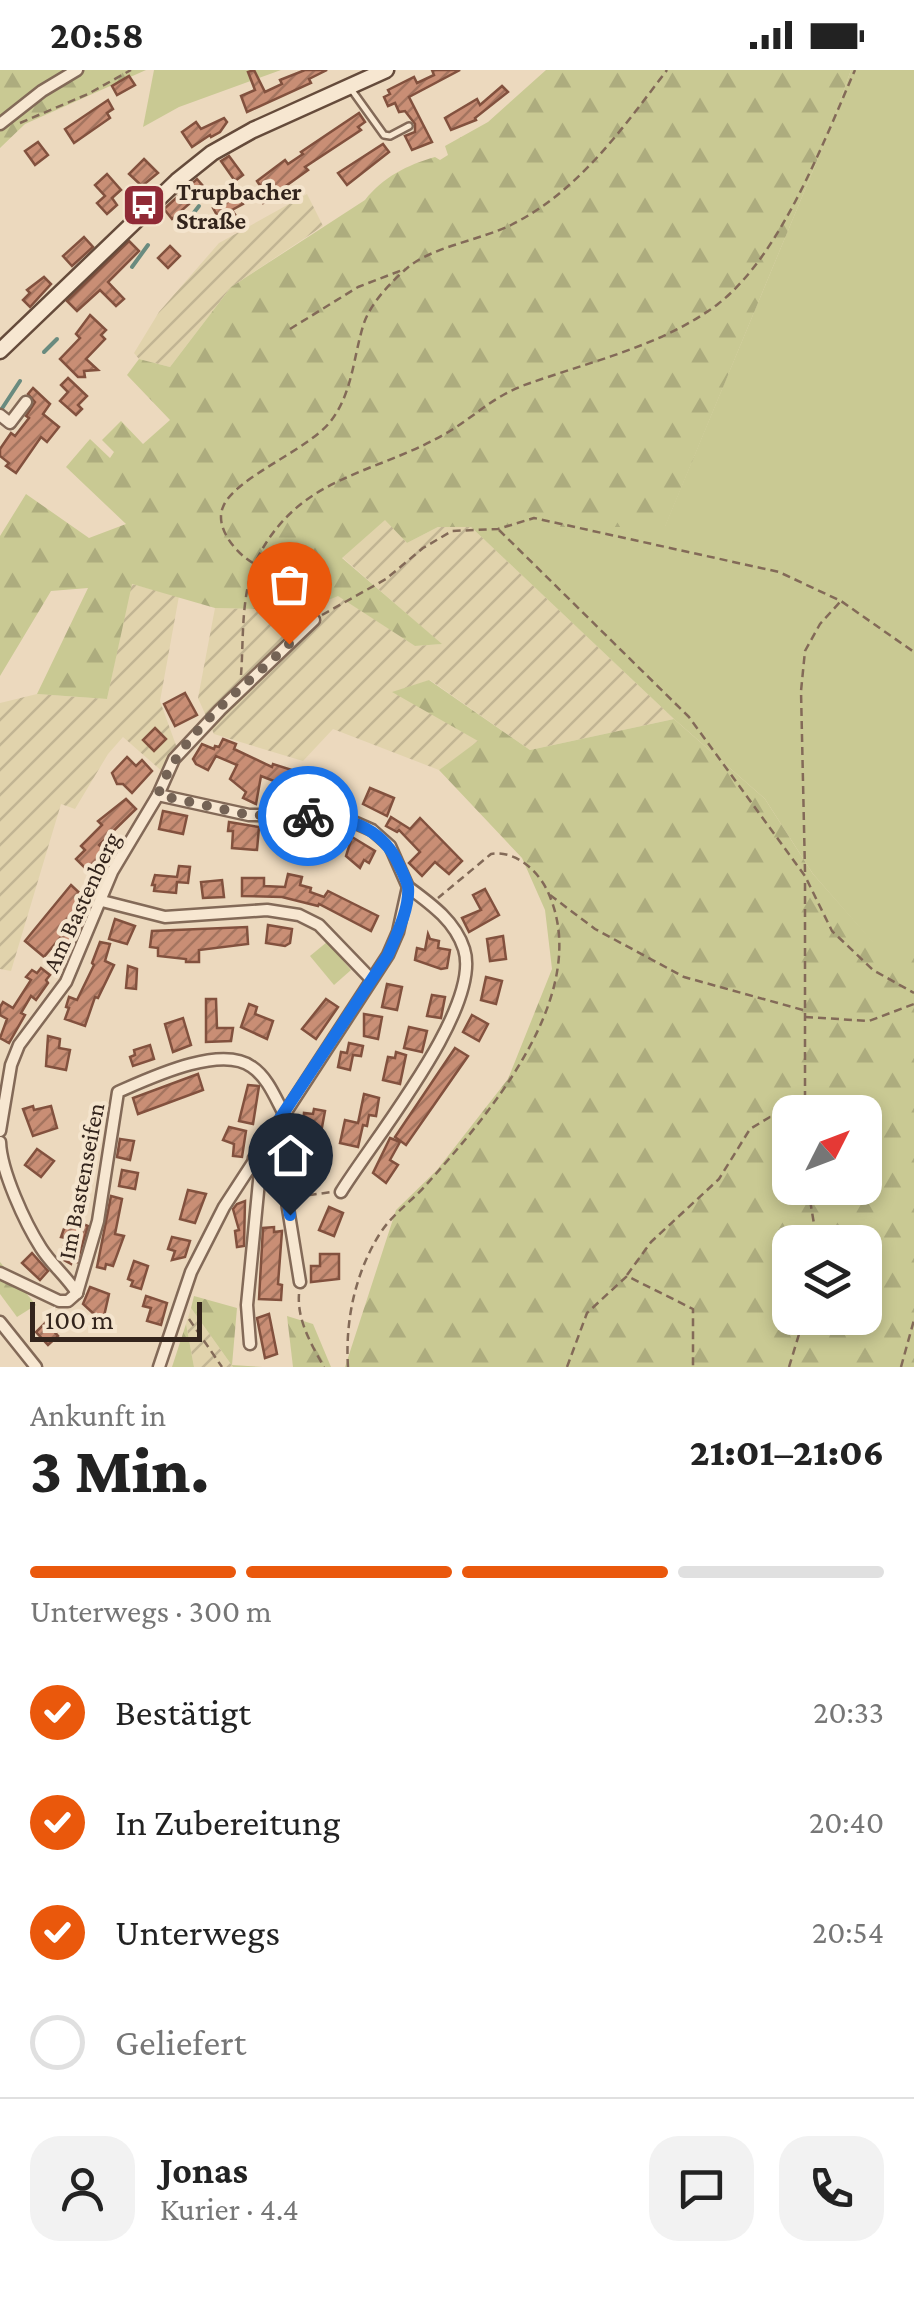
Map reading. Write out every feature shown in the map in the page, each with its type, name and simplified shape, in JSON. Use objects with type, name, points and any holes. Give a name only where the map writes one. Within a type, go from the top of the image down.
[{"type":"street","points":[[0,124],[42,90],[76,70]]},
{"type":"street","points":[[0,351],[177,181],[212,153],[253,130],[386,70]]},
{"type":"street","points":[[2,417],[10,423],[26,402]]},
{"type":"street","name":"Am Bastenberg","points":[[0,1131],[11,1065],[19,1045],[66,982],[112,872],[158,795],[165,775],[186,744],[314,620]]},
{"type":"street","points":[[158,795],[249,815],[326,816],[372,830],[390,846],[408,887],[448,921],[465,951],[464,991],[448,1030],[341,1192]]},
{"type":"street","points":[[159,1367],[179,1306],[224,1207],[388,955],[398,932],[408,887]]},
{"type":"street","points":[[102,901],[165,917],[267,910],[298,915],[319,925],[371,979]]},
{"type":"street","name":"Im Bastenseifen","points":[[77,1293],[98,1221],[118,1092],[184,1066],[218,1059],[236,1060],[258,1071],[283,1112]]},
{"type":"street","points":[[265,1141],[280,1159],[300,1282]]},
{"type":"street","points":[[0,1142],[3,1164],[33,1233],[77,1293],[59,1301],[0,1273]]},
{"type":"street","points":[[250,1344],[247,1305],[260,1172],[254,1158]]},
{"type":"street","points":[[0,1322],[36,1367]]},
{"type":"lane","points":[[350,86],[384,135],[409,126]]},
{"type":"path","points":[[13,124],[72,101],[131,70]]},
{"type":"path","points":[[290,329],[358,288],[506,227],[556,195],[608,147],[667,70]]},
{"type":"path","points":[[240,691],[247,596],[254,564],[286,515],[313,492],[449,432],[488,401],[674,330],[718,303],[753,268],[776,237],[856,70]]},
{"type":"path","points":[[254,564],[232,545],[221,516],[224,504],[248,482],[326,428],[354,374],[364,323],[372,305],[406,268]]},
{"type":"path","points":[[314,620],[386,579],[452,531],[498,529],[534,518],[779,572],[841,601],[914,652]]},
{"type":"path","points":[[498,529],[689,717],[805,876],[832,931],[873,970],[914,994]]},
{"type":"path","points":[[805,1095],[801,691],[805,651],[820,624],[841,601]]},
{"type":"path","points":[[348,1367],[350,1312],[356,1286],[378,1236],[463,1140],[520,1064],[540,1030],[557,970],[556,917],[542,881],[525,864],[497,852],[486,856],[431,904]]},
{"type":"path","points":[[549,894],[596,929],[684,977],[804,1010]]},
{"type":"path","points":[[805,1017],[869,1021],[914,1004]]},
{"type":"path","points":[[567,1367],[586,1312],[626,1276],[651,1242],[720,1179],[750,1129],[772,1118]]},
{"type":"path","points":[[289,1186],[310,1195],[324,1192]]},
{"type":"path","points":[[626,1276],[693,1309],[692,1367]]},
{"type":"path","points":[[300,1282],[298,1305],[302,1320],[324,1367]]},
{"type":"path","points":[[179,1306],[222,1367]]},
{"type":"path","points":[[901,1367],[914,1320]]},
{"type":"path","points":[[789,1367],[799,1335]]},
{"type":"shaded area","points":[[307,194],[323,226],[231,287],[170,367],[139,359],[134,353],[159,312],[219,243]]},
{"type":"shaded area","points":[[385,519],[407,543],[438,527],[471,527],[674,719],[530,750],[430,680],[394,692],[479,741],[439,770],[333,729],[303,761],[214,734],[198,698],[215,608],[304,610],[338,595],[415,646],[441,644],[342,557]]},
{"type":"shaded area","points":[[131,584],[179,596],[160,701],[177,748],[164,773],[123,737],[108,754],[75,809],[61,804],[11,971],[0,969],[0,703],[37,694],[107,699]]},
{"type":"shaded area","points":[[191,1308],[233,1367],[194,1367],[186,1324]]},
{"type":"green space","points":[[0,70],[146,70],[25,124],[0,148]]},
{"type":"green space","points":[[154,70],[281,70],[179,107],[143,127]]},
{"type":"green space","points":[[546,70],[851,70],[665,527],[438,527],[407,543],[385,520],[342,558],[442,644],[415,646],[338,596],[304,610],[215,608],[132,584],[107,699],[37,694],[88,588],[51,591],[0,676],[0,536],[26,494],[89,538],[126,524],[66,467],[90,439],[110,458],[114,452],[102,440],[121,421],[143,444],[170,420],[127,375],[139,359],[170,367],[231,287],[365,200],[396,173],[448,155],[445,146],[488,122]]},
{"type":"green space","points":[[851,70],[914,70],[914,945],[875,945],[813,874],[765,799],[674,719],[471,527],[665,526],[829,132]]},
{"type":"green space","points":[[429,680],[530,750],[674,719],[765,799],[813,874],[875,944],[914,945],[914,1367],[345,1367],[396,1210],[437,1170],[508,1079],[552,969],[545,910],[522,858],[439,770],[478,741],[392,692]]},
{"type":"green space","points":[[327,942],[351,970],[334,985],[310,956]]},
{"type":"green space","points":[[0,1262],[36,1305],[17,1317],[0,1294]]},
{"type":"green space","points":[[194,1296],[237,1308],[232,1365],[263,1367],[233,1367],[191,1308]]},
{"type":"green space","points":[[287,1316],[313,1324],[331,1367],[293,1367]]},
{"type":"green space","points":[[186,1324],[194,1367],[172,1367]]},
{"type":"building","points":[[254,70],[265,92],[282,84],[280,80],[305,70],[327,70],[309,79],[311,83],[247,112],[241,96],[255,90],[248,72]]},
{"type":"building","points":[[432,70],[460,70],[409,97],[432,142],[412,150],[405,136],[415,132],[415,124],[405,111],[399,112],[395,103],[388,106],[384,97],[390,94],[388,90],[414,77],[417,83],[434,75]]},
{"type":"building","points":[[129,76],[135,85],[117,95],[112,86]]},
{"type":"building","points":[[502,86],[508,92],[476,120],[451,130],[445,118],[477,99],[480,105]]},
{"type":"building","points":[[108,100],[113,109],[107,113],[110,118],[74,143],[65,129]]},
{"type":"building","points":[[359,113],[365,122],[358,127],[361,130],[305,167],[308,170],[284,191],[263,203],[254,191],[261,187],[257,181],[285,160],[288,164],[303,154]]},
{"type":"building","points":[[224,118],[227,122],[220,132],[192,147],[182,132],[196,122],[201,129]]},
{"type":"building","points":[[38,142],[48,155],[35,165],[25,151]]},
{"type":"building","points":[[383,144],[389,152],[347,185],[338,173]]},
{"type":"building","points":[[229,156],[243,175],[235,181],[221,161]]},
{"type":"building","points":[[144,159],[158,173],[142,186],[129,174]]},
{"type":"building","points":[[107,174],[121,190],[112,198],[117,205],[107,214],[97,203],[105,196],[95,185]]},
{"type":"building","points":[[197,179],[203,186],[172,219],[164,209]]},
{"type":"building","points":[[233,186],[243,204],[232,210],[236,216],[222,224],[213,208],[226,200],[221,192]]},
{"type":"building","points":[[84,237],[93,247],[72,266],[63,256]]},
{"type":"building","points":[[129,241],[139,251],[108,282],[124,299],[116,306],[100,290],[77,311],[67,301]]},
{"type":"building","points":[[170,246],[180,256],[168,268],[158,258]]},
{"type":"building","points":[[44,277],[51,284],[30,307],[23,300],[30,293],[27,290]]},
{"type":"building","points":[[90,315],[106,330],[101,335],[105,339],[86,359],[98,370],[84,371],[85,377],[78,377],[60,359],[80,338],[76,334]]},
{"type":"building","points":[[68,378],[87,396],[78,405],[82,409],[76,415],[60,401],[68,392],[61,385]]},
{"type":"building","points":[[33,388],[50,404],[43,414],[59,427],[47,442],[41,437],[16,473],[6,466],[9,463],[0,456],[0,449],[29,418],[26,416],[35,402],[28,394]]},
{"type":"building","points":[[185,693],[197,715],[175,726],[164,704]]},
{"type":"building","points":[[155,728],[166,739],[154,751],[143,740]]},
{"type":"building","points":[[223,739],[236,744],[234,749],[272,767],[273,764],[292,770],[287,786],[261,776],[256,804],[243,798],[246,792],[230,779],[237,765],[216,756],[208,770],[196,764],[193,759],[202,744],[214,749]]},
{"type":"building","points":[[127,757],[136,766],[142,760],[152,771],[132,793],[123,784],[117,784],[112,773]]},
{"type":"building","points":[[311,774],[332,776],[330,794],[309,791]]},
{"type":"building","points":[[370,788],[394,798],[387,816],[363,804]]},
{"type":"building","points":[[286,795],[308,797],[307,807],[286,806]]},
{"type":"building","points":[[126,799],[136,809],[99,845],[108,853],[91,874],[76,859],[85,850],[81,846],[102,825],[98,821]]},
{"type":"building","points":[[163,811],[187,816],[183,834],[159,829]]},
{"type":"building","points":[[391,817],[410,829],[420,818],[462,861],[449,874],[435,862],[422,876],[409,863],[420,852],[399,830],[386,826]]},
{"type":"building","points":[[229,822],[259,827],[257,850],[232,848]]},
{"type":"building","points":[[282,828],[336,828],[333,838],[305,838],[305,848],[282,848]]},
{"type":"building","points":[[352,837],[375,851],[369,863],[364,860],[360,868],[346,856]]},
{"type":"building","points":[[179,866],[190,867],[188,883],[177,882],[176,893],[154,891],[155,875],[177,877]]},
{"type":"building","points":[[288,874],[302,877],[300,885],[311,888],[310,892],[324,897],[328,891],[378,916],[371,931],[319,904],[282,897],[242,896],[242,878],[264,878],[264,886],[285,887]]},
{"type":"building","points":[[222,880],[224,897],[203,898],[201,882]]},
{"type":"building","points":[[71,885],[87,900],[70,919],[77,926],[71,934],[74,937],[68,944],[60,938],[44,957],[25,941]]},
{"type":"building","points":[[485,889],[499,915],[469,932],[462,918],[481,910],[473,895]]},
{"type":"building","points":[[115,919],[135,926],[127,944],[109,939]]},
{"type":"building","points":[[268,925],[292,929],[290,943],[266,943]]},
{"type":"building","points":[[247,927],[248,944],[199,950],[199,962],[158,956],[158,948],[150,947],[152,931]]},
{"type":"building","points":[[428,934],[430,939],[439,941],[438,948],[450,950],[447,968],[415,960],[417,948],[425,950]]},
{"type":"building","points":[[503,936],[506,959],[490,961],[487,939]]},
{"type":"building","points":[[100,942],[110,944],[105,961],[114,965],[98,998],[95,997],[85,1026],[65,1019],[69,1008],[66,1007],[69,997],[77,1000]]},
{"type":"building","points":[[128,966],[137,969],[136,989],[126,988]]},
{"type":"building","points":[[41,968],[50,975],[48,983],[36,1000],[31,996],[9,1043],[0,1038],[7,1019],[0,1015],[0,1007],[3,1002],[13,1008],[31,980],[26,977]]},
{"type":"building","points":[[486,977],[502,981],[496,1004],[481,1000]]},
{"type":"building","points":[[387,984],[402,987],[397,1010],[382,1007]]},
{"type":"building","points":[[432,995],[445,997],[441,1018],[427,1016]]},
{"type":"building","points":[[206,999],[216,999],[217,1028],[233,1028],[231,1041],[206,1042]]},
{"type":"building","points":[[326,999],[338,1007],[316,1039],[302,1029]]},
{"type":"building","points":[[249,1004],[257,1007],[255,1014],[273,1021],[267,1039],[241,1027]]},
{"type":"building","points":[[364,1014],[382,1017],[378,1039],[364,1036]]},
{"type":"building","points":[[472,1015],[488,1024],[479,1041],[463,1032]]},
{"type":"building","points":[[183,1018],[191,1045],[173,1052],[165,1024]]},
{"type":"building","points":[[409,1027],[427,1031],[422,1052],[404,1048]]},
{"type":"building","points":[[48,1036],[60,1039],[59,1048],[70,1050],[66,1070],[46,1066]]},
{"type":"building","points":[[349,1043],[363,1046],[361,1056],[353,1055],[350,1070],[338,1067],[341,1052],[347,1053]]},
{"type":"building","points":[[150,1045],[154,1059],[133,1066],[130,1057],[135,1055],[134,1050]]},
{"type":"building","points":[[455,1048],[468,1056],[406,1145],[395,1137]]},
{"type":"building","points":[[396,1052],[406,1055],[400,1084],[383,1080],[388,1057],[395,1058]]},
{"type":"building","points":[[198,1074],[203,1090],[138,1114],[133,1098]]},
{"type":"building","points":[[248,1085],[259,1086],[253,1124],[239,1121]]},
{"type":"building","points":[[364,1094],[379,1098],[376,1116],[369,1115],[367,1126],[363,1125],[358,1147],[340,1143],[345,1120],[358,1123]]},
{"type":"building","points":[[33,1106],[34,1110],[51,1106],[57,1128],[33,1136],[23,1109]]},
{"type":"building","points":[[314,1109],[325,1111],[320,1138],[302,1134],[304,1113],[313,1114]]},
{"type":"building","points":[[229,1127],[246,1131],[242,1157],[233,1156],[234,1144],[223,1140]]},
{"type":"building","points":[[390,1138],[400,1142],[390,1160],[398,1165],[386,1183],[373,1173]]},
{"type":"building","points":[[120,1139],[134,1141],[130,1160],[117,1157]]},
{"type":"building","points":[[37,1149],[54,1161],[41,1177],[25,1165]]},
{"type":"building","points":[[122,1170],[138,1173],[135,1189],[119,1186]]},
{"type":"building","points":[[188,1190],[206,1194],[195,1223],[180,1219]]},
{"type":"building","points":[[111,1196],[122,1199],[115,1234],[124,1236],[113,1266],[106,1264],[105,1269],[97,1267]]},
{"type":"building","points":[[245,1201],[244,1246],[237,1247],[235,1231],[239,1230],[233,1209]]},
{"type":"building","points":[[329,1207],[343,1213],[334,1236],[319,1230]]},
{"type":"building","points":[[66,1223],[88,1226],[77,1262],[72,1260],[71,1264],[60,1258]]},
{"type":"building","points":[[274,1227],[274,1232],[282,1231],[278,1284],[282,1285],[281,1300],[259,1299],[263,1228]]},
{"type":"building","points":[[172,1237],[190,1241],[185,1257],[172,1260],[175,1251],[168,1249]]},
{"type":"building","points":[[32,1253],[48,1271],[40,1280],[22,1263]]},
{"type":"building","points":[[320,1254],[339,1254],[339,1279],[311,1282],[311,1266],[320,1266]]},
{"type":"building","points":[[134,1261],[148,1266],[141,1289],[131,1286],[133,1281],[128,1279]]},
{"type":"building","points":[[90,1287],[109,1294],[104,1316],[94,1314],[83,1304]]},
{"type":"building","points":[[146,1296],[167,1303],[161,1325],[147,1321],[151,1308],[143,1306]]},
{"type":"building","points":[[269,1314],[277,1354],[265,1358],[257,1318]]},
{"type":"building","points":[[46,1322],[58,1336],[48,1345],[36,1332]]},
{"type":"waterway","points":[[192,215],[199,206]]},
{"type":"waterway","points":[[132,267],[148,245]]},
{"type":"waterway","points":[[44,352],[57,339]]},
{"type":"waterway","points":[[1,410],[20,381]]},
{"type":"way so far","points":[[289,644],[186,744],[165,775],[158,795],[249,815],[308,816]]},
{"type":"place","name":"Trupbacher Straße","points":[[144,205]]},
{"type":"route","points":[[290,1215],[280,1159],[265,1141],[388,955],[398,932],[408,887],[390,846],[372,830],[349,820],[308,816]]}]
